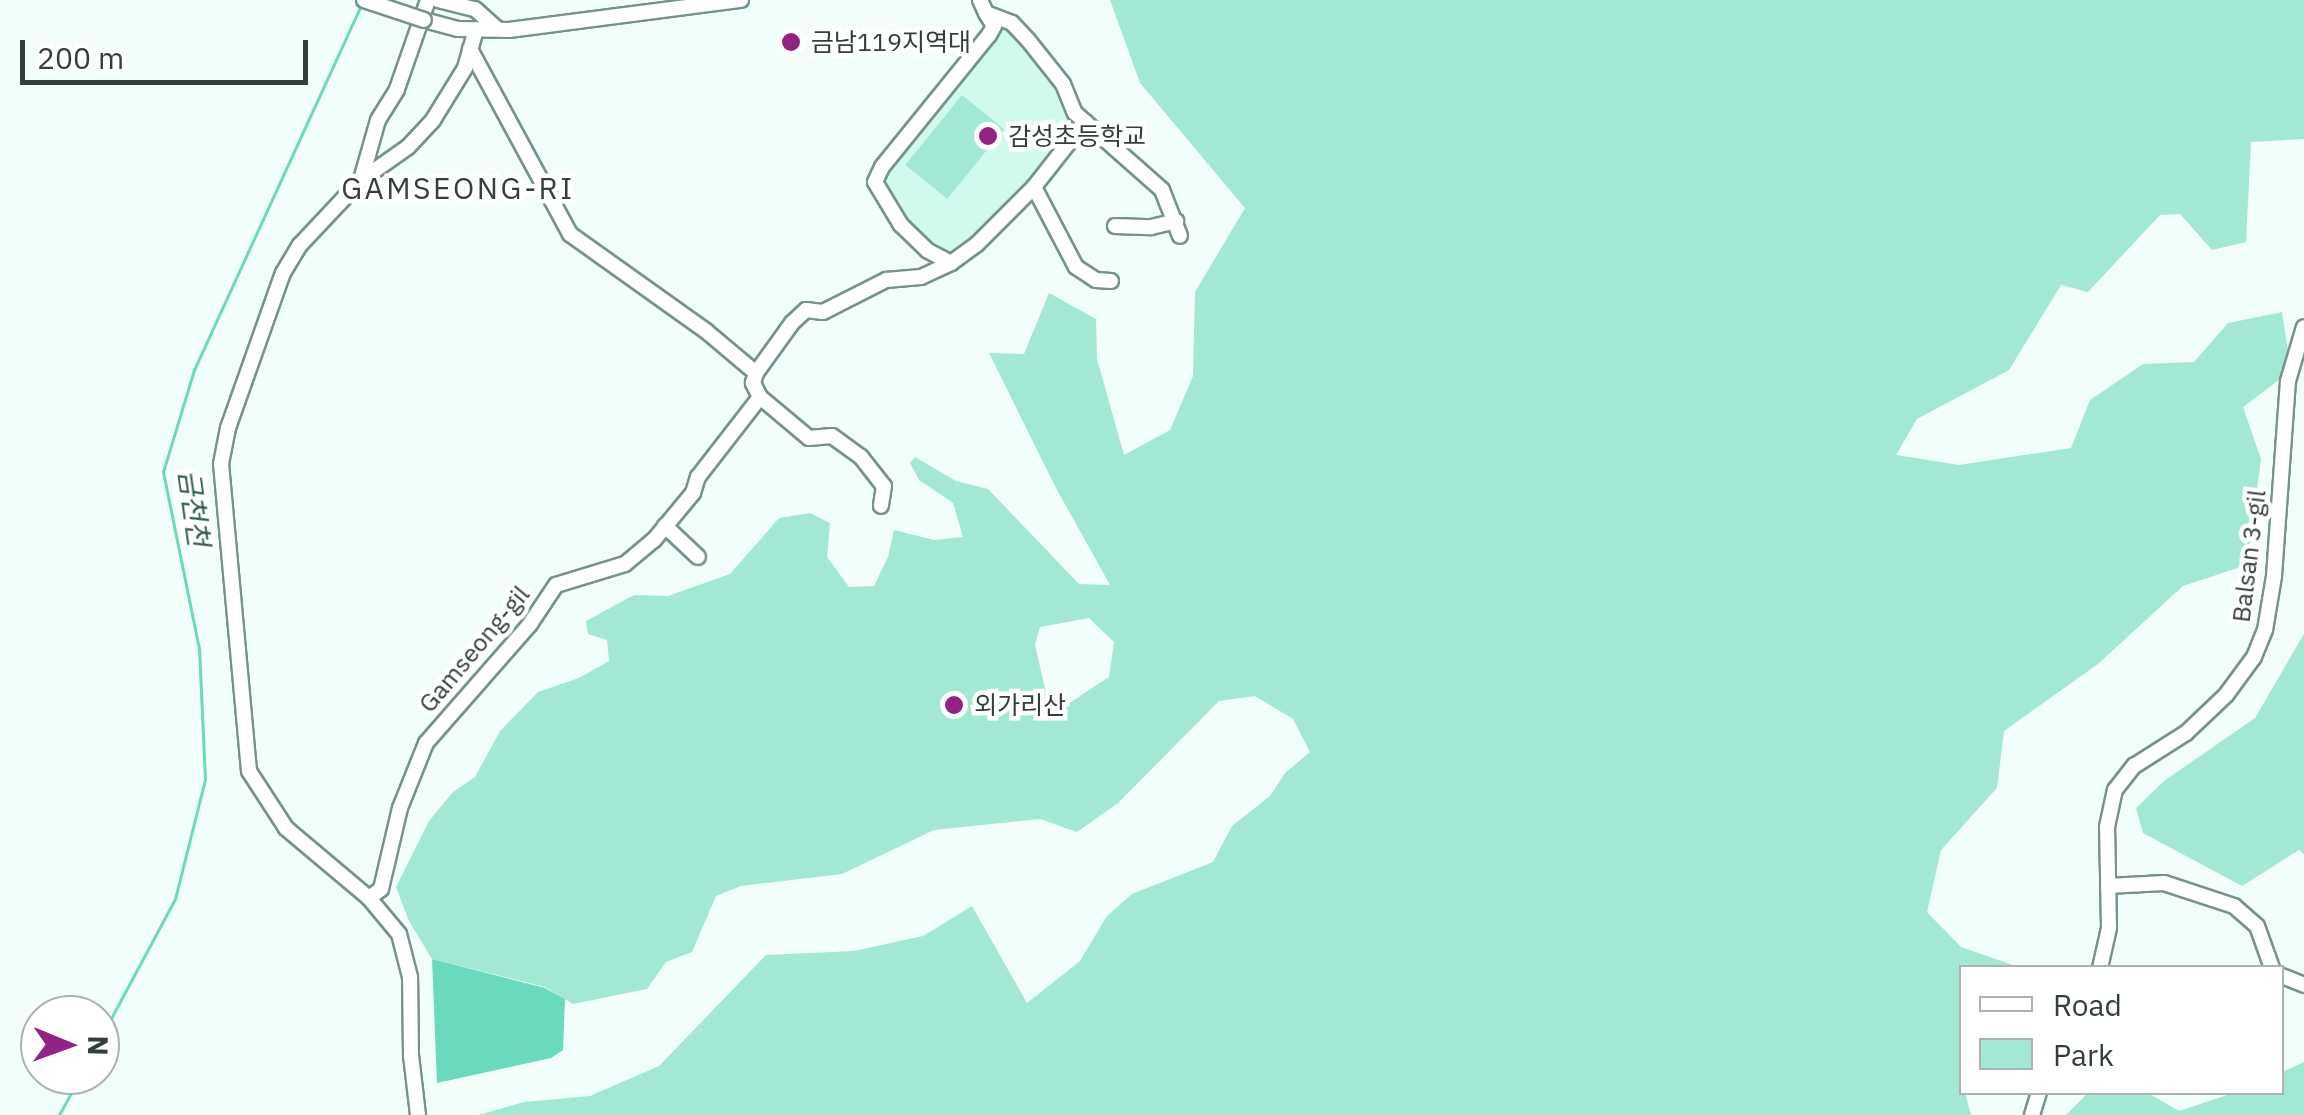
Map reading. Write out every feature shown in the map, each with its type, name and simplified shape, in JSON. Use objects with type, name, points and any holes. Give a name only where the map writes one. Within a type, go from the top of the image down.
[{"type":"street","points":[[364,0],[424,20],[476,30],[740,0]]},
{"type":"street","points":[[361,180],[366,155],[397,89],[428,0]]},
{"type":"street","points":[[438,0],[475,9],[496,29]]},
{"type":"street","points":[[983,7],[1012,23],[1085,122],[1162,190],[1178,228],[1114,226]]},
{"type":"street","points":[[951,263],[926,250],[901,226],[875,182],[882,167],[994,26],[983,7]]},
{"type":"street","points":[[418,1115],[406,949],[369,898],[286,828],[249,771],[221,464],[228,428],[282,274],[300,245],[361,180],[408,147],[433,120],[465,68],[476,30]]},
{"type":"street","points":[[470,49],[570,234],[756,374]]},
{"type":"street","points":[[881,506],[884,486],[860,458],[832,436],[809,438],[760,396],[754,383],[756,374],[806,310],[823,312],[886,280],[920,276],[951,263],[978,244],[1034,187],[1085,122]]},
{"type":"street","points":[[1034,187],[1076,267],[1096,280],[1110,281]]},
{"type":"street","name":"Balsan 3-gil","points":[[2101,965],[2110,928],[2107,828],[2115,790],[2134,766],[2186,733],[2226,696],[2254,657],[2264,630],[2274,576],[2288,381],[2304,327]]},
{"type":"street","name":"Gamseong-gil","points":[[369,898],[381,888],[400,808],[426,742],[530,624],[556,585],[625,564],[664,526],[693,494],[698,477],[760,396]]},
{"type":"street","points":[[664,526],[698,557]]},
{"type":"street","points":[[2108,886],[2164,883],[2234,906],[2257,926],[2271,965]]},
{"type":"shaded area","name":"감성초등학교","points":[[1004,21],[1058,84],[1072,124],[1031,182],[951,260],[918,236],[889,201],[881,177],[989,38],[1001,33],[998,23]]},
{"type":"shaded area","points":[[432,959],[545,988],[565,999],[563,1050],[551,1058],[437,1083]]},
{"type":"green space","points":[[1110,0],[2304,0],[2304,139],[2251,142],[2246,242],[2212,250],[2180,214],[2160,215],[2088,292],[2061,285],[2009,370],[1917,419],[1896,455],[1959,465],[2071,448],[2090,400],[2143,364],[2194,362],[2228,323],[2282,312],[2291,371],[2243,407],[2261,459],[2247,565],[2183,586],[2098,664],[2004,731],[1997,788],[1941,850],[1927,912],[1961,947],[2013,965],[1959,965],[1959,1095],[1966,1095],[1971,1115],[478,1115],[524,1102],[590,1096],[659,1066],[766,955],[854,951],[923,936],[972,906],[1027,1003],[1080,961],[1107,916],[1132,894],[1213,862],[1232,826],[1270,796],[1285,773],[1310,752],[1293,719],[1255,696],[1219,701],[1118,803],[1077,832],[1040,819],[934,830],[842,874],[741,886],[716,896],[692,952],[666,962],[647,989],[573,1004],[545,987],[432,959],[409,921],[396,887],[429,821],[453,792],[475,777],[500,731],[538,692],[579,678],[609,661],[607,640],[588,634],[586,621],[634,595],[668,596],[730,574],[779,518],[810,513],[830,523],[827,557],[849,587],[874,586],[888,557],[894,530],[934,540],[963,537],[953,503],[919,480],[910,463],[915,457],[956,481],[988,489],[1079,584],[1110,585],[1056,488],[989,353],[1024,354],[1049,293],[1096,319],[1097,359],[1124,455],[1170,430],[1193,376],[1195,292],[1245,208],[1140,83]],"holes":[[[1089,618],[1114,642],[1109,677],[1060,709],[1047,697],[1035,645],[1040,627]]]},
{"type":"green space","points":[[962,95],[1004,129],[947,199],[905,165]]},
{"type":"green space","points":[[2304,634],[2304,854],[2299,850],[2242,886],[2143,833],[2136,808],[2164,781],[2255,718]]},
{"type":"green space","points":[[2304,1062],[2304,1115],[2066,1115],[2086,1095],[2151,1095],[2179,1111],[2227,1095],[2284,1095],[2284,1071]]},
{"type":"waterway","name":"금천천","points":[[120,1002],[175,899],[205,780],[199,649],[163,472],[194,370],[362,3]]},
{"type":"waterway","name":"금천천","points":[[59,1115],[70,1095]]},
{"type":"place","name":"금남119지역대","points":[[791,42]]},
{"type":"place","name":"감성초등학교","points":[[988,136]]},
{"type":"place","name":"외가리산","points":[[954,705]]},
{"type":"district","name":"GAMSEONG-RI","points":[[458,188]]}]
